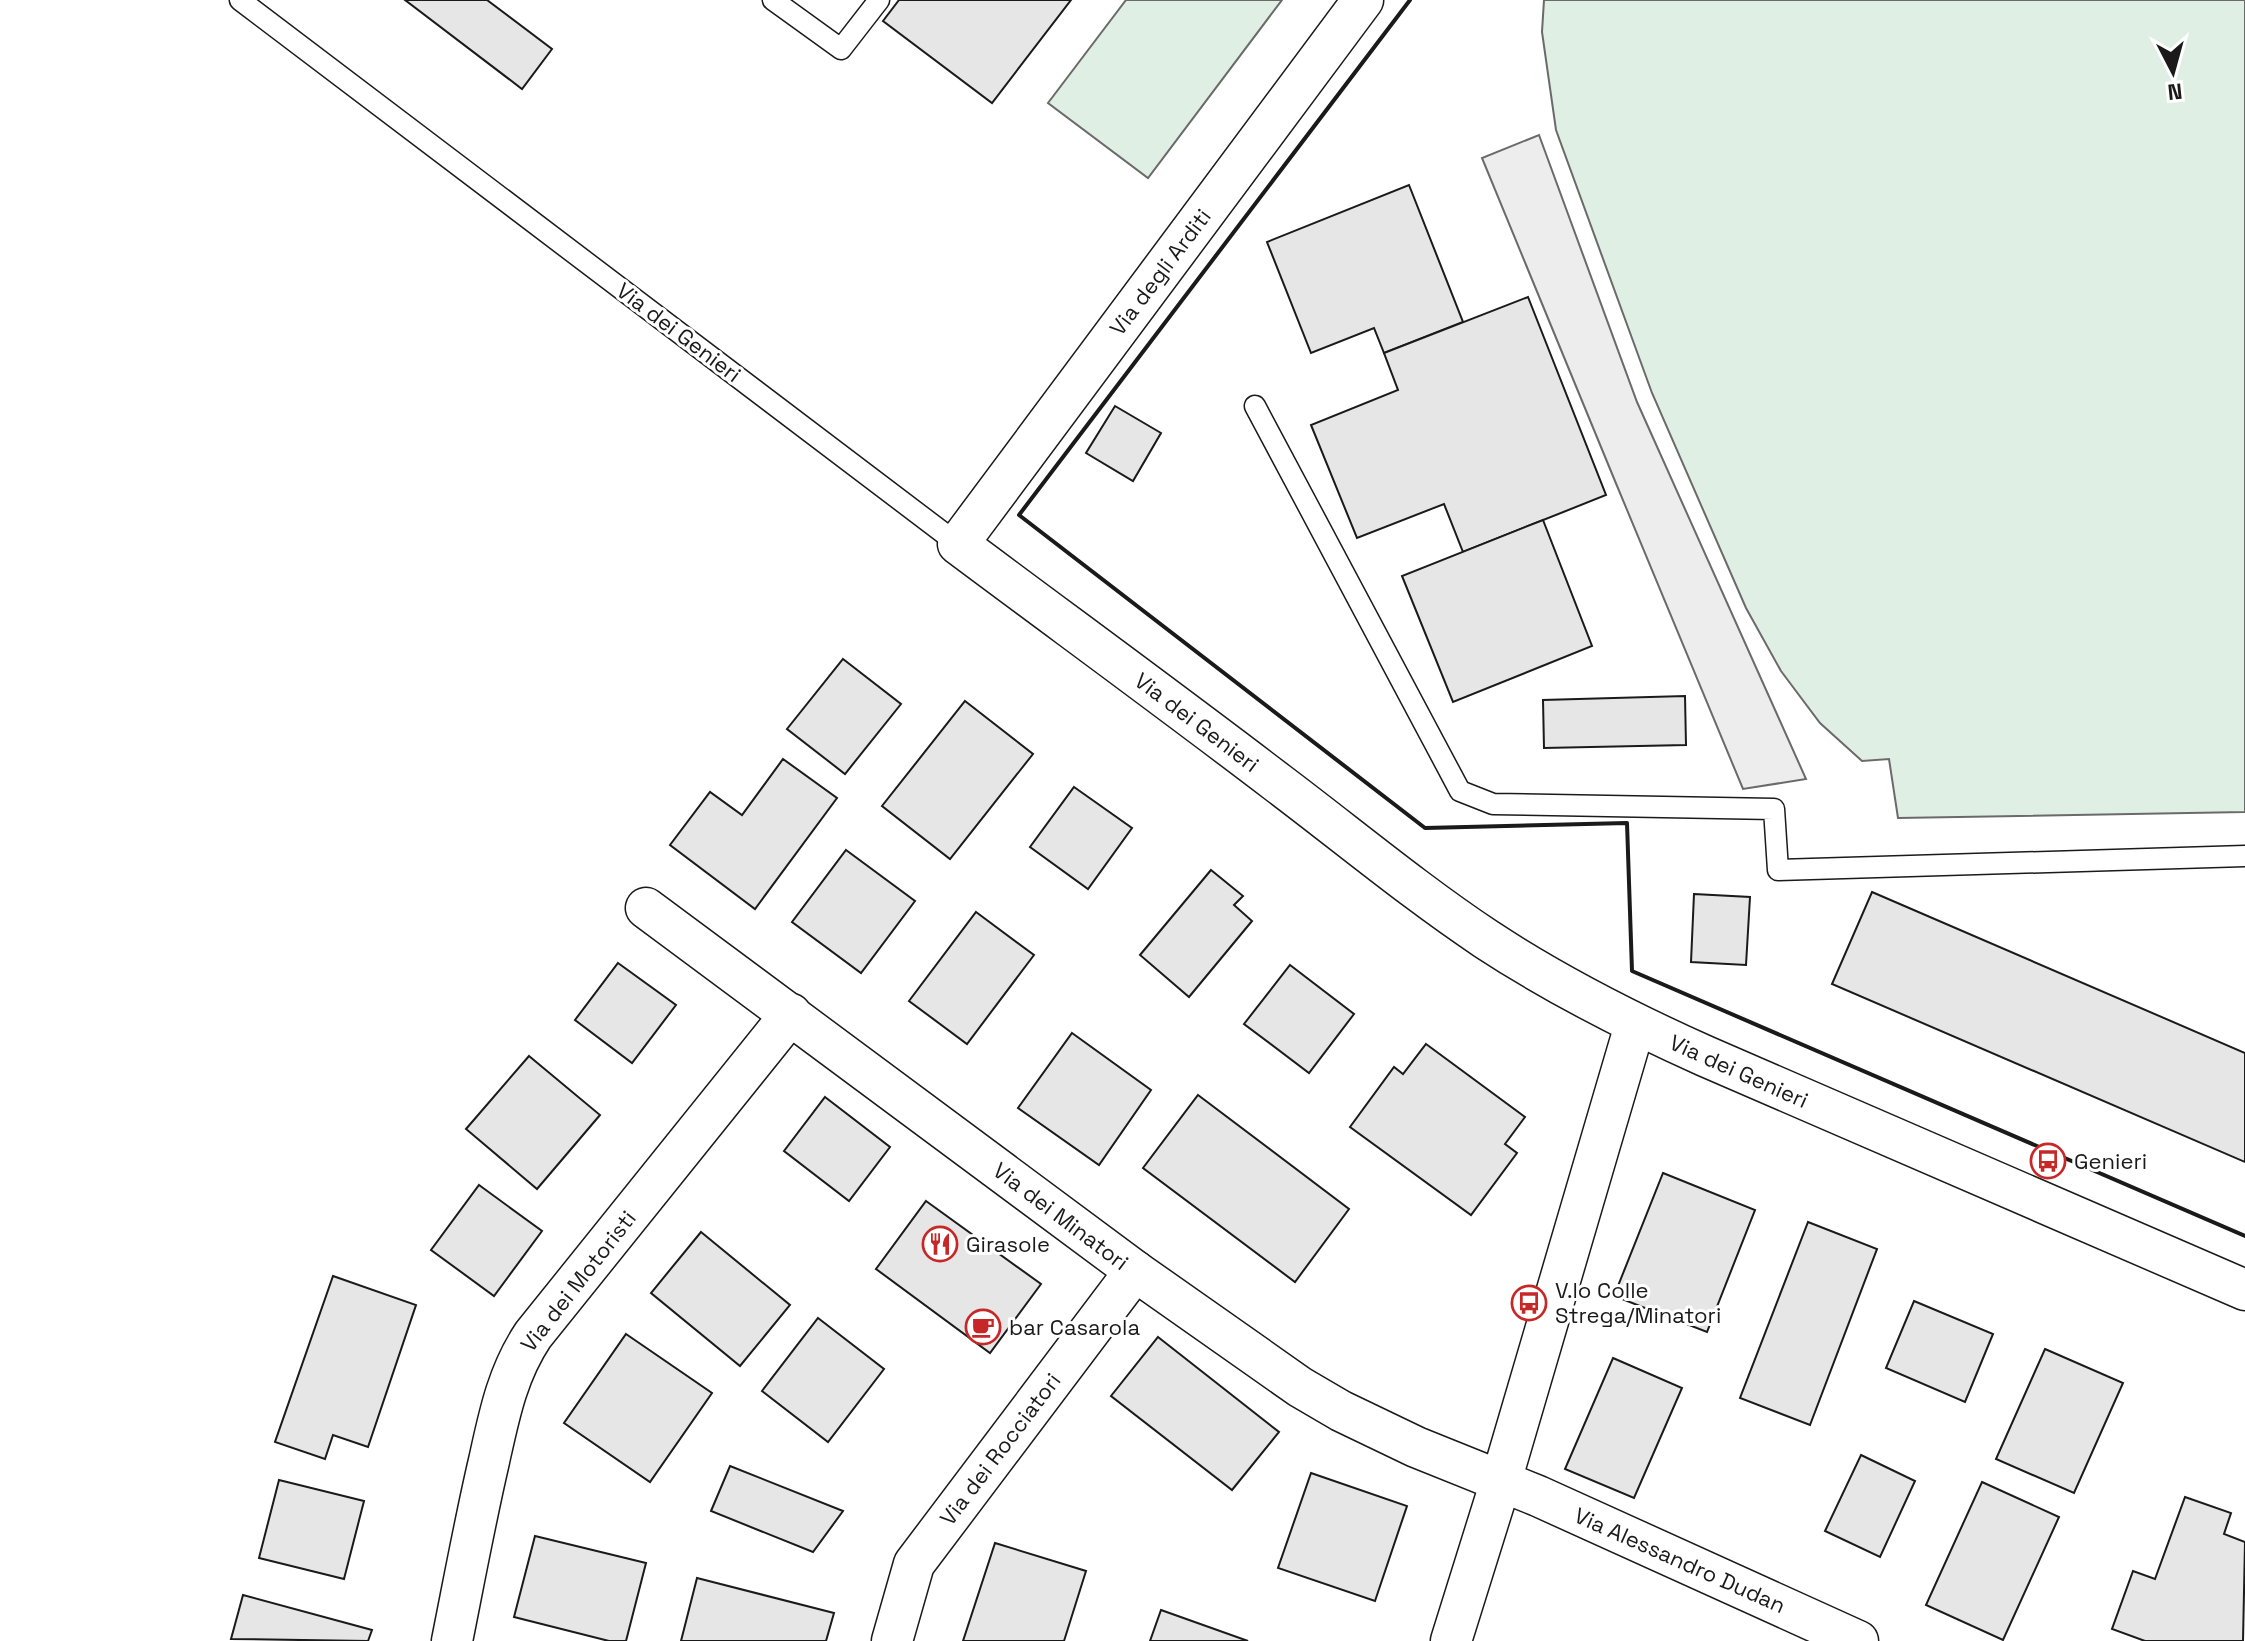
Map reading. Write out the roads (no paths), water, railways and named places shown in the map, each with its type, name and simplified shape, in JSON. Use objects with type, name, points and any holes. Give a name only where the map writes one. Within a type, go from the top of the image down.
[{"type":"street","name":"Via degli Arditi","points":[[958,544],[1363,0]]},
{"type":"street","name":"Via dei Genieri","points":[[958,544],[1473,930],[1573,993],[1635,1025],[2245,1290]]},
{"type":"street","name":"Via dei Minatori","points":[[646,908],[1267,1366],[1388,1434],[1501,1481]]},
{"type":"street","name":"Via dei Motoristi","points":[[452,1641],[477,1511],[510,1374],[517,1360],[533,1335],[791,1014]]},
{"type":"street","points":[[1451,1641],[1635,1025]]},
{"type":"street","name":"Via dei Rocciatori","points":[[892,1641],[914,1564],[1135,1271]]},
{"type":"street","name":"Via Alessandro Dudan","points":[[1501,1481],[1858,1641]]},
{"type":"lane","name":"Via dei Genieri","points":[[240,0],[958,544]]},
{"type":"lane","points":[[773,0],[841,49],[879,0]]},
{"type":"lane","points":[[1255,406],[1460,791],[1493,804],[1774,809],[1778,870],[2245,856]]},
{"type":"place","name":"Genieri","points":[[2048,1161]]},
{"type":"place","name":"Girasole","points":[[940,1244]]},
{"type":"place","name":"V.lo Colle Strega/Minatori","points":[[1529,1303]]},
{"type":"place","name":"bar Casarola","points":[[983,1327]]}]
